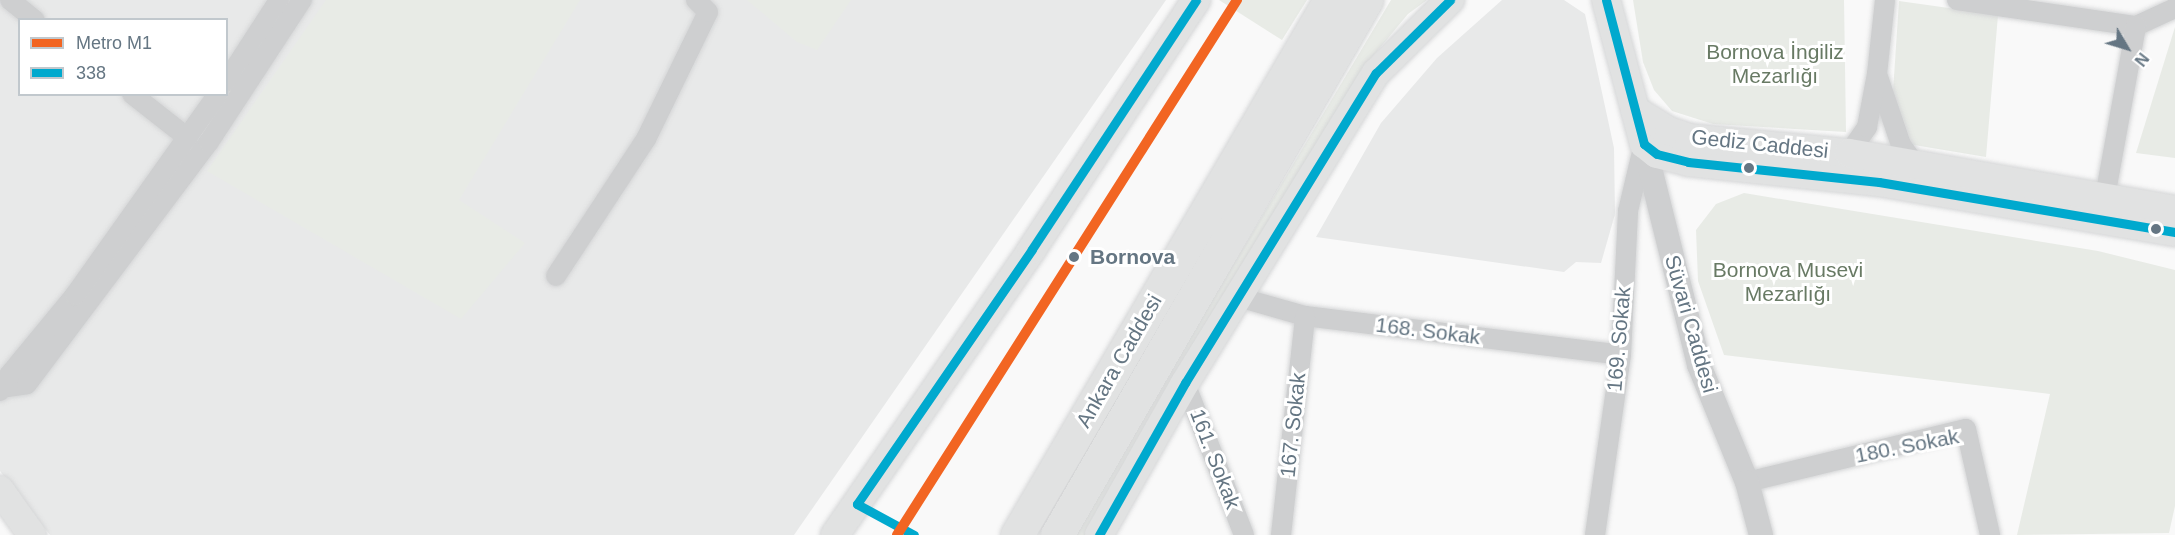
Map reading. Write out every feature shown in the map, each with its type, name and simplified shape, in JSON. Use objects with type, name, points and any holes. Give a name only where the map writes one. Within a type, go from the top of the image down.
[{"type":"highway","name":"Ankara Caddesi","points":[[1017,535],[1330,0]]},
{"type":"highway","name":"Ankara Caddesi","points":[[1057,535],[1366,0]]},
{"type":"main road","points":[[835,535],[1032,249],[1196,0]]},
{"type":"main road","points":[[1099,535],[1185,383],[1376,73],[1450,0]]},
{"type":"main road","points":[[1606,1],[1644,144]]},
{"type":"main road","name":"Gediz Caddesi","points":[[1635,110],[1669,131],[1689,138],[1849,153],[1917,167],[2175,210]]},
{"type":"main road","name":"Gediz Caddesi","points":[[1644,144],[1657,154],[1688,162],[1880,182],[2175,232]]},
{"type":"main road","points":[[0,490],[32,535]]},
{"type":"street","points":[[10,0],[32,18]]},
{"type":"street","points":[[228,79],[279,0]]},
{"type":"street","points":[[0,389],[27,384],[209,142],[302,0]]},
{"type":"street","points":[[556,276],[646,139],[708,12],[696,0]]},
{"type":"street","points":[[1849,153],[1867,127],[1877,74],[1885,0]]},
{"type":"street","points":[[1957,0],[2136,26],[2175,8]]},
{"type":"street","points":[[2105,197],[2136,26]]},
{"type":"street","points":[[1877,74],[1900,145],[1917,167]]},
{"type":"street","points":[[135,96],[188,138]]},
{"type":"street","points":[[0,389],[75,295],[217,96]]},
{"type":"street","name":"169. Sokak","points":[[1595,535],[1621,356],[1628,211],[1644,144]]},
{"type":"street","name":"Süvari Caddesi","points":[[1644,144],[1699,364],[1747,482],[1761,535]]},
{"type":"street","name":"168. Sokak","points":[[1238,297],[1305,316],[1621,356]]},
{"type":"street","name":"167. Sokak","points":[[1281,535],[1305,316]]},
{"type":"street","name":"161. Sokak","points":[[1185,383],[1244,535]]},
{"type":"street","name":"180. Sokak","points":[[1747,482],[1966,429],[1990,535]]},
{"type":"shaded area","points":[[0,0],[1166,0],[794,535],[50,535],[0,471]]},
{"type":"shaded area","points":[[1502,0],[1564,0],[1585,14],[1614,148],[1615,214],[1601,263],[1576,262],[1564,272],[1316,237],[1381,123],[1437,58]]},
{"type":"green space","points":[[326,0],[580,0],[459,200],[525,243],[461,319],[207,171]]},
{"type":"green space","points":[[747,0],[851,0],[817,50],[797,42]]},
{"type":"green space","points":[[1219,0],[1307,0],[1282,40]]},
{"type":"green space","points":[[1391,0],[1427,0],[1408,14],[1369,61],[1085,535],[1072,535]]},
{"type":"green space","name":"Bornova İngiliz Mezarlığı","points":[[1633,0],[1844,0],[1846,132],[1713,124],[1672,111],[1654,90],[1643,62]]},
{"type":"green space","points":[[1899,1],[1998,15],[1986,157],[1908,144],[1893,92]]},
{"type":"green space","points":[[2175,27],[2175,158],[2136,153]]},
{"type":"green space","name":"Bornova Musevi Mezarlığı","points":[[1744,193],[2098,251],[2175,270],[2175,506],[2169,533],[2017,535],[2050,394],[1724,355],[1698,281],[1696,230],[1716,204]]},
{"type":"metro line","name":"M1","points":[[897,535],[1237,0]]},
{"type":"transit line","name":"338","points":[[914,535],[857,504],[1032,249],[1196,0]]},
{"type":"transit line","name":"338","points":[[1099,535],[1185,383],[1376,73],[1450,0]]},
{"type":"transit line","name":"338","points":[[1606,0],[1644,144],[1657,154],[1688,162],[1879,182],[2175,232]]},
{"type":"place","name":"Bornova","points":[[1074,257]]}]
